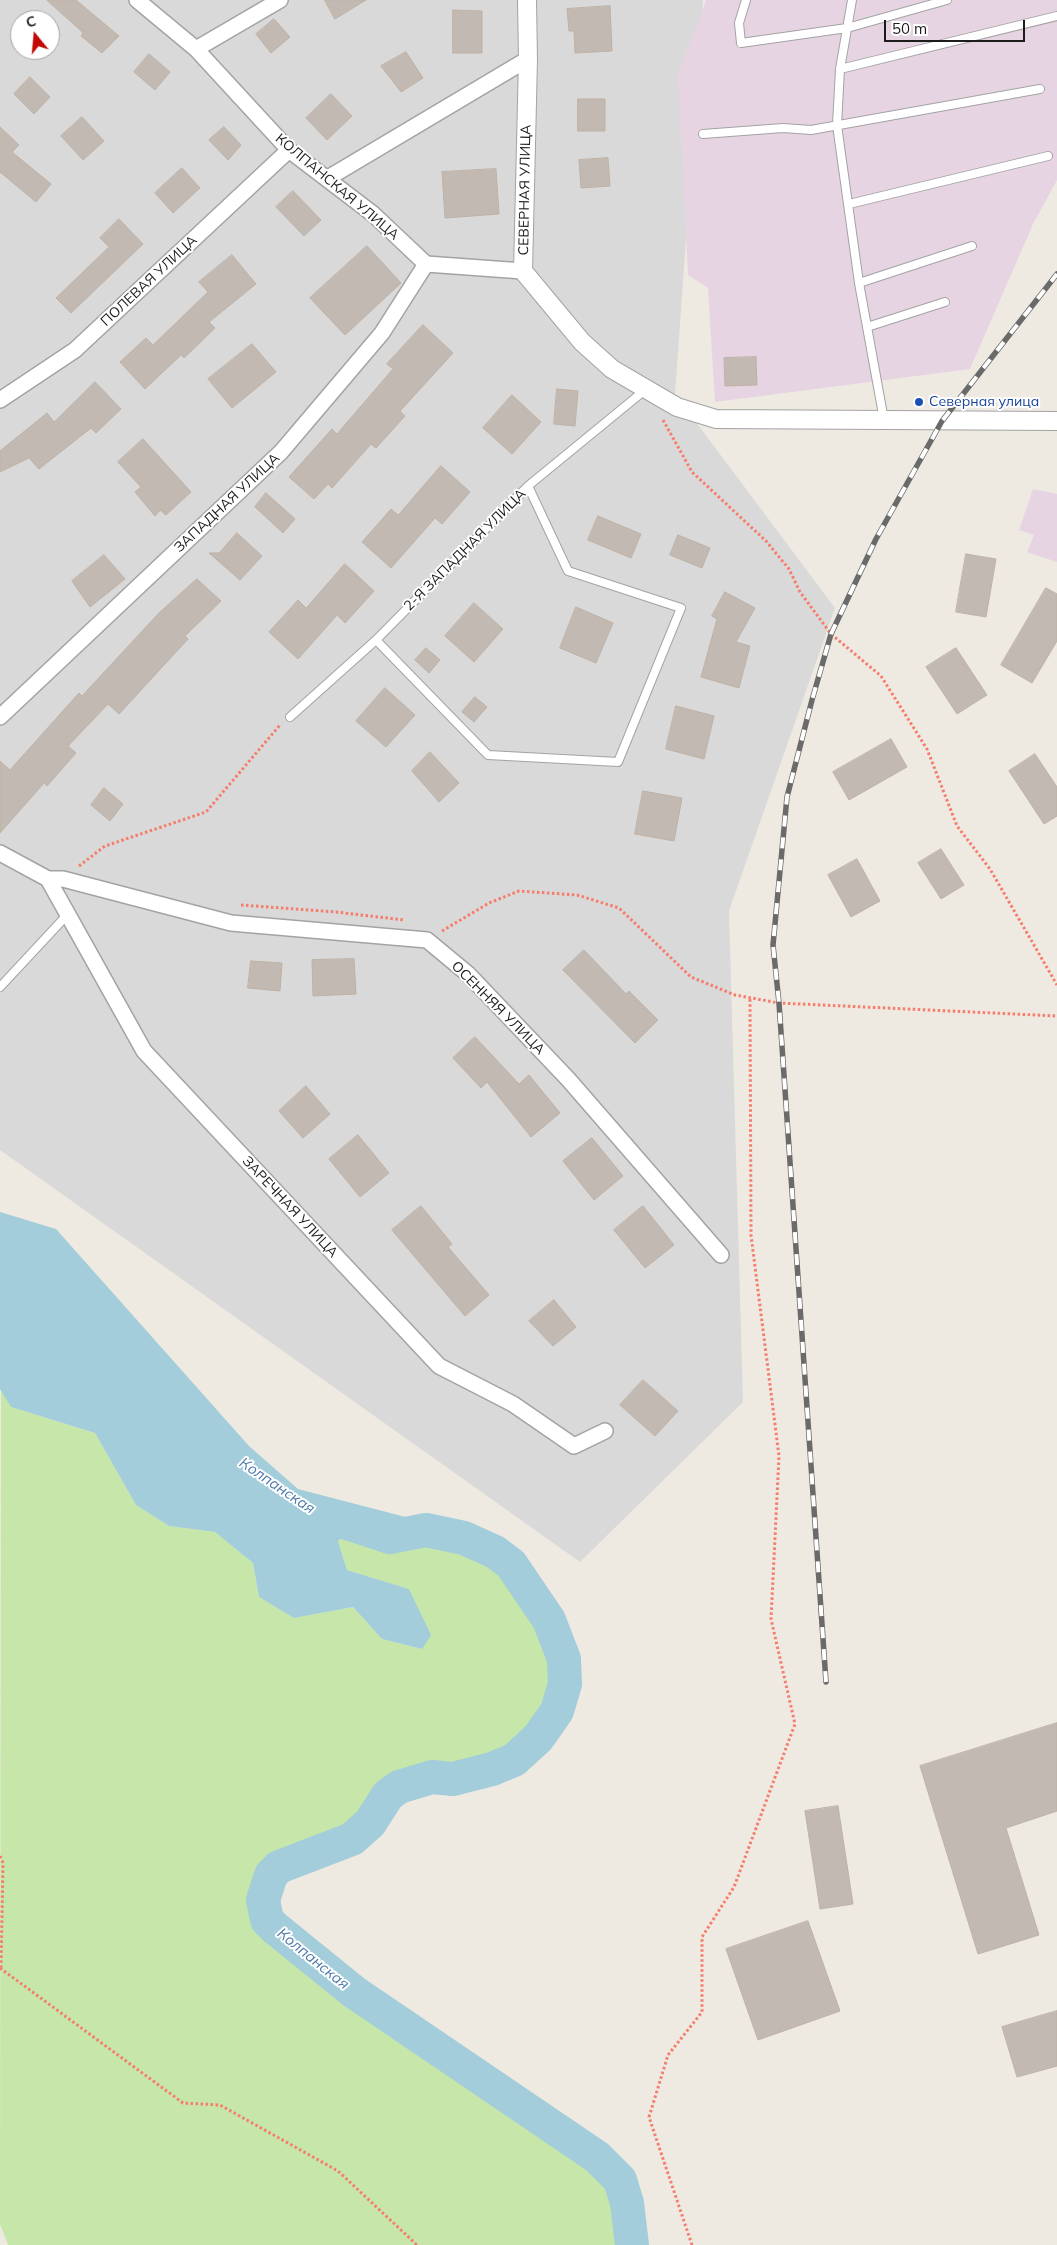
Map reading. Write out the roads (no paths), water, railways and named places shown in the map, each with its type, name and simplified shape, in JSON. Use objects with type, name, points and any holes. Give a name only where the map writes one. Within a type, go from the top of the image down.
[{"type":"street","name":"КОЛПАНСКАЯ УЛИЦА","points":[[137,0],[196,49],[289,150],[373,214],[426,264]]},
{"type":"street","points":[[196,49],[280,0]]},
{"type":"street","name":"СЕВЕРНАЯ УЛИЦА","points":[[527,0],[528,59],[523,271],[582,342],[612,369],[677,407],[716,419],[1057,421]]},
{"type":"street","points":[[328,178],[528,59]]},
{"type":"street","name":"ПОЛЕВАЯ УЛИЦА","points":[[0,400],[75,350],[289,150]]},
{"type":"street","points":[[426,264],[523,271]]},
{"type":"street","name":"ЗАПАДНАЯ УЛИЦА","points":[[0,718],[281,452],[382,333],[426,264]]},
{"type":"street","points":[[0,853],[55,879]]},
{"type":"street","name":"ЗАРЕЧНАЯ УЛИЦА","points":[[55,879],[68,914],[144,1051],[439,1366],[512,1404],[574,1446],[605,1431]]},
{"type":"street","name":"ОСЕННЯЯ УЛИЦА","points":[[55,879],[231,923],[427,940],[468,974],[568,1079],[721,1255]]},
{"type":"lane","points":[[746,0],[739,23],[742,43],[848,28],[947,0]]},
{"type":"lane","points":[[852,0],[840,69],[837,125],[859,282],[884,420]]},
{"type":"lane","points":[[840,69],[1057,16]]},
{"type":"lane","points":[[703,134],[784,128],[811,130],[1040,89]]},
{"type":"lane","points":[[848,204],[1048,156]]},
{"type":"lane","points":[[859,282],[972,246]]},
{"type":"lane","points":[[867,327],[945,302]]},
{"type":"lane","name":"2-Я ЗАПАДНАЯ УЛИЦА","points":[[290,718],[376,640],[528,486],[645,390]]},
{"type":"lane","points":[[376,640],[488,755],[618,762],[681,608],[568,571],[528,486]]},
{"type":"lane","points":[[0,987],[68,914]]},
{"type":"water","points":[[0,1212],[56,1229],[249,1446],[298,1489],[421,1521],[426,1530],[347,1533],[338,1541],[347,1570],[409,1589],[431,1635],[422,1649],[382,1639],[353,1607],[294,1618],[259,1597],[253,1563],[215,1532],[169,1526],[136,1505],[95,1433],[11,1407],[0,1389]]},
{"type":"waterway","name":"Колпанская","points":[[329,1517],[390,1537],[426,1530],[464,1538],[495,1552],[511,1564],[549,1620],[564,1659],[565,1684],[557,1711],[538,1738],[514,1760],[492,1769],[453,1779],[432,1777],[399,1787],[388,1795],[370,1823],[352,1839],[279,1867],[271,1875],[263,1900],[267,1920],[354,1992],[597,2157],[620,2180],[627,2203],[632,2245]]},
{"type":"railway","points":[[826,1682],[779,1003],[773,945],[787,797],[831,634],[876,539],[942,421],[1057,274]]},
{"type":"place","name":"Северная улица","points":[[919,402]]}]
